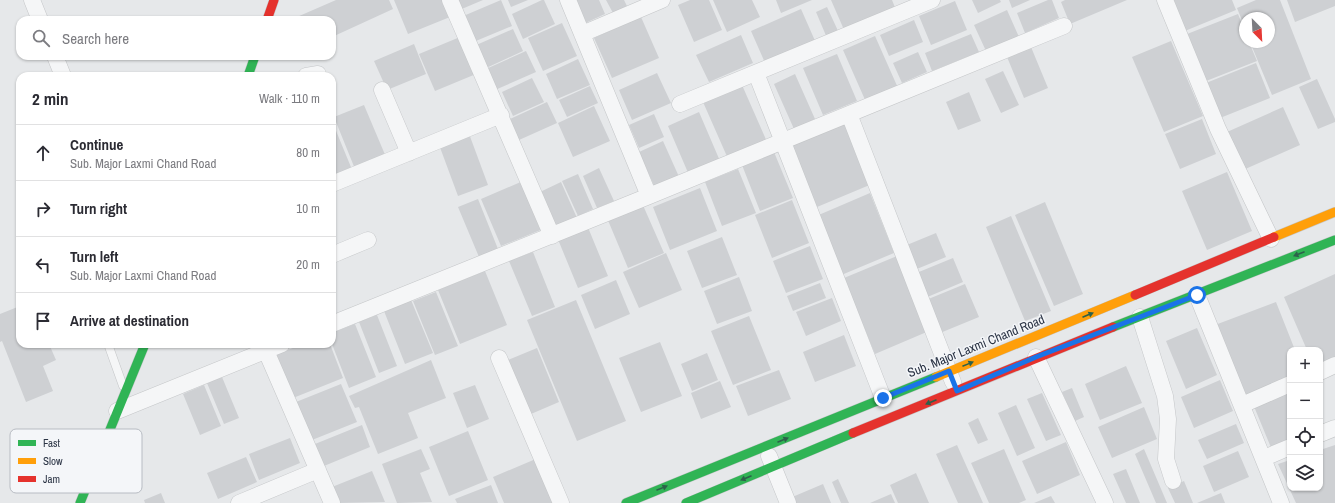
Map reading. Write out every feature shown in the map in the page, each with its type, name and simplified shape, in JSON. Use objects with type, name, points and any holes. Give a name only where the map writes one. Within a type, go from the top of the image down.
[{"type":"main road","points":[[268,16],[274,0]]},
{"type":"main road","points":[[249,72],[254,60]]},
{"type":"main road","name":"Sub. Major Laxmi Chand Road","points":[[626,503],[1335,212]]},
{"type":"main road","points":[[686,503],[1036,357],[1335,240]]},
{"type":"main road","points":[[110,429],[142,348]]},
{"type":"main road","points":[[80,503],[84,493]]},
{"type":"street","points":[[32,0],[38,16]]},
{"type":"street","points":[[450,0],[552,236]]},
{"type":"street","points":[[568,0],[649,196]]},
{"type":"street","points":[[582,34],[662,0]]},
{"type":"street","points":[[680,104],[932,0]]},
{"type":"street","points":[[1165,0],[1218,129],[1271,239]]},
{"type":"street","points":[[336,322],[783,142],[1064,26]]},
{"type":"street","points":[[57,60],[61,72]]},
{"type":"street","points":[[756,73],[883,398]]},
{"type":"street","points":[[382,90],[408,153]]},
{"type":"street","points":[[850,114],[957,391]]},
{"type":"street","points":[[336,182],[501,115]]},
{"type":"street","points":[[336,253],[368,240]]},
{"type":"street","points":[[1197,295],[1264,458],[1280,502]]},
{"type":"street","points":[[1140,317],[1165,396],[1168,419],[1166,459],[1173,481]]},
{"type":"street","points":[[117,411],[263,348]]},
{"type":"street","points":[[265,348],[332,503]]},
{"type":"street","points":[[1036,357],[1105,503]]},
{"type":"street","points":[[499,358],[561,503]]},
{"type":"street","points":[[1323,371],[1335,365]]},
{"type":"street","points":[[1242,405],[1287,385]]},
{"type":"street","points":[[1323,433],[1335,428]]},
{"type":"street","points":[[765,447],[788,503]]},
{"type":"street","points":[[1264,458],[1287,448]]},
{"type":"street","points":[[239,503],[318,470]]},
{"type":"lane","points":[[109,348],[125,392]]},
{"type":"building","points":[[336,0],[389,0],[393,9],[336,35],[336,16],[299,16]]},
{"type":"building","points":[[394,0],[443,0],[450,17],[408,34]]},
{"type":"building","points":[[452,0],[483,0],[457,11]]},
{"type":"building","points":[[501,0],[512,26],[471,43],[461,17]]},
{"type":"building","points":[[508,0],[528,0],[511,7]]},
{"type":"building","points":[[544,0],[555,24],[523,39],[512,14]]},
{"type":"building","points":[[570,0],[599,0],[605,14],[581,25]]},
{"type":"building","points":[[606,0],[624,0],[627,6],[613,13]]},
{"type":"building","points":[[690,0],[709,0],[722,30],[694,42],[678,5]]},
{"type":"building","points":[[713,0],[752,0],[760,17],[727,32]]},
{"type":"building","points":[[776,0],[812,0],[781,13]]},
{"type":"building","points":[[831,0],[892,0],[896,10],[845,32]]},
{"type":"building","points":[[972,0],[1000,0],[1001,2],[978,13]]},
{"type":"building","points":[[1009,0],[1030,0],[1012,8]]},
{"type":"building","points":[[1048,0],[1052,0],[1059,18],[1025,33],[1017,13]]},
{"type":"building","points":[[1065,0],[1127,0],[1070,24],[1061,2]]},
{"type":"building","points":[[1167,0],[1232,0],[1236,10],[1180,33]]},
{"type":"building","points":[[1256,0],[1280,0],[1311,79],[1272,95],[1252,48],[1275,48],[1275,12],[1239,13],[1237,8]]},
{"type":"building","points":[[1287,0],[1335,0],[1335,6],[1295,22]]},
{"type":"building","points":[[955,1],[967,30],[931,45],[919,16]]},
{"type":"building","points":[[827,7],[839,33],[827,38],[816,12]]},
{"type":"building","points":[[801,9],[816,43],[766,65],[751,31]]},
{"type":"building","points":[[1007,10],[1019,37],[986,51],[974,25]]},
{"type":"building","points":[[1238,14],[1239,48],[1252,48],[1257,61],[1201,83],[1182,36]]},
{"type":"building","points":[[641,17],[659,58],[612,78],[594,38]]},
{"type":"building","points":[[914,20],[923,42],[889,56],[880,35]]},
{"type":"building","points":[[562,23],[577,56],[543,71],[528,38]]},
{"type":"building","points":[[513,29],[523,51],[484,69],[474,46]]},
{"type":"building","points":[[971,34],[979,52],[932,71],[925,53]]},
{"type":"building","points":[[741,35],[753,63],[709,82],[696,55]]},
{"type":"building","points":[[875,36],[898,88],[866,102],[843,50]]},
{"type":"building","points":[[460,37],[476,74],[435,91],[419,54]]},
{"type":"building","points":[[1171,41],[1203,116],[1164,132],[1132,57]]},
{"type":"building","points":[[414,44],[426,74],[387,90],[374,61]]},
{"type":"building","points":[[1031,47],[1048,88],[1024,98],[1007,57]]},
{"type":"building","points":[[526,51],[536,72],[495,90],[486,69]]},
{"type":"building","points":[[918,52],[927,72],[902,83],[893,63]]},
{"type":"building","points":[[837,54],[857,101],[823,115],[803,68]]},
{"type":"building","points":[[578,59],[590,85],[557,99],[546,74]]},
{"type":"building","points":[[1256,63],[1270,98],[1215,120],[1201,85]]},
{"type":"building","points":[[1003,71],[1019,105],[1001,113],[985,79]]},
{"type":"building","points":[[657,73],[671,103],[632,120],[619,90]]},
{"type":"building","points":[[795,74],[815,119],[794,129],[774,84]]},
{"type":"building","points":[[532,78],[544,102],[513,116],[502,92]]},
{"type":"building","points":[[1317,79],[1335,119],[1335,122],[1318,129],[1299,87]]},
{"type":"building","points":[[742,85],[768,144],[729,161],[703,102]]},
{"type":"building","points":[[590,86],[598,103],[567,117],[559,100]]},
{"type":"building","points":[[969,92],[981,121],[958,130],[946,102]]},
{"type":"building","points":[[547,102],[557,123],[519,140],[510,119]]},
{"type":"building","points":[[364,105],[386,157],[355,169],[336,122],[336,116]]},
{"type":"building","points":[[594,106],[610,141],[573,157],[558,123]]},
{"type":"building","points":[[1283,107],[1300,145],[1243,170],[1227,132]]},
{"type":"building","points":[[699,112],[720,161],[689,175],[668,126]]},
{"type":"building","points":[[654,114],[664,137],[639,148],[629,125]]},
{"type":"building","points":[[1202,119],[1216,154],[1180,169],[1165,134]]},
{"type":"building","points":[[845,120],[872,184],[817,207],[790,143]]},
{"type":"building","points":[[336,131],[353,172],[336,179]]},
{"type":"building","points":[[468,131],[488,185],[458,196],[438,142]]},
{"type":"building","points":[[663,141],[680,179],[656,190],[639,152]]},
{"type":"building","points":[[774,152],[793,198],[760,211],[742,165]]},
{"type":"building","points":[[599,168],[614,201],[597,208],[583,176]]},
{"type":"building","points":[[738,169],[756,213],[722,226],[705,182]]},
{"type":"building","points":[[1227,172],[1252,231],[1207,250],[1182,191]]},
{"type":"building","points":[[578,174],[593,209],[578,216],[562,181]]},
{"type":"building","points":[[523,181],[543,229],[501,246],[481,199]]},
{"type":"building","points":[[561,182],[577,218],[556,227],[540,192]]},
{"type":"building","points":[[700,188],[717,231],[670,250],[653,207]]},
{"type":"building","points":[[870,193],[894,253],[839,276],[814,217]]},
{"type":"building","points":[[478,199],[498,249],[479,257],[458,207]]},
{"type":"building","points":[[792,200],[809,243],[772,258],[755,215]]},
{"type":"building","points":[[1045,202],[1083,294],[1054,306],[1015,215]]},
{"type":"building","points":[[642,203],[664,253],[628,268],[607,218]]},
{"type":"building","points":[[1011,216],[1051,311],[1025,321],[986,227]]},
{"type":"building","points":[[587,225],[608,276],[578,288],[557,237]]},
{"type":"building","points":[[936,233],[946,257],[912,271],[902,247]]},
{"type":"building","points":[[722,237],[737,275],[702,288],[687,251]]},
{"type":"building","points":[[810,246],[823,279],[786,293],[773,261]]},
{"type":"building","points":[[533,252],[555,307],[532,316],[509,261]]},
{"type":"building","points":[[666,253],[682,290],[639,308],[623,272]]},
{"type":"building","points":[[897,256],[929,331],[875,354],[844,278]]},
{"type":"building","points":[[953,258],[963,282],[925,298],[914,274]]},
{"type":"building","points":[[485,271],[507,325],[460,344],[438,290]]},
{"type":"building","points":[[1335,274],[1335,362],[1323,368],[1323,347],[1306,347],[1284,297]]},
{"type":"building","points":[[739,277],[752,311],[717,324],[704,291]]},
{"type":"building","points":[[616,280],[630,314],[595,329],[581,295]]},
{"type":"building","points":[[820,283],[826,298],[793,311],[787,296]]},
{"type":"building","points":[[965,284],[979,317],[940,333],[926,300]]},
{"type":"building","points":[[436,292],[458,346],[435,355],[413,301]]},
{"type":"building","points":[[832,298],[841,321],[806,336],[796,312]]},
{"type":"building","points":[[411,300],[433,353],[405,364],[384,311]]},
{"type":"building","points":[[576,300],[626,421],[577,441],[527,320]]},
{"type":"building","points":[[1276,302],[1294,347],[1287,347],[1287,379],[1242,396],[1215,325]]},
{"type":"building","points":[[16,308],[16,348],[51,348],[56,360],[43,366],[53,391],[26,402],[2,341],[0,342],[0,314]]},
{"type":"building","points":[[377,315],[397,366],[379,373],[359,322]]},
{"type":"building","points":[[749,316],[771,370],[733,385],[711,331]]},
{"type":"building","points":[[355,324],[376,377],[349,388],[334,348],[336,348],[336,331]]},
{"type":"building","points":[[1197,328],[1217,375],[1186,389],[1166,341]]},
{"type":"building","points":[[844,335],[856,366],[815,382],[803,352]]},
{"type":"building","points":[[660,342],[682,396],[641,412],[619,358]]},
{"type":"building","points":[[293,348],[332,348],[343,378],[293,398],[275,355]]},
{"type":"building","points":[[537,348],[559,402],[531,414],[508,360]]},
{"type":"building","points":[[707,353],[718,380],[692,391],[681,364]]},
{"type":"building","points":[[431,360],[446,398],[408,413],[418,438],[378,454],[359,407],[355,408],[349,396]]},
{"type":"building","points":[[1126,366],[1142,403],[1100,420],[1085,384]]},
{"type":"building","points":[[779,370],[791,399],[748,416],[736,386]]},
{"type":"building","points":[[222,377],[239,418],[224,424],[207,383]]},
{"type":"building","points":[[1220,380],[1233,411],[1194,428],[1181,397]]},
{"type":"building","points":[[720,381],[731,407],[701,419],[691,393]]},
{"type":"building","points":[[341,384],[357,422],[312,440],[296,402]]},
{"type":"building","points":[[204,385],[221,426],[200,435],[183,394]]},
{"type":"building","points":[[475,385],[489,419],[467,428],[453,393]]},
{"type":"building","points":[[1072,388],[1084,417],[1075,421],[1062,392]]},
{"type":"building","points":[[1287,390],[1287,444],[1272,450],[1253,404]]},
{"type":"building","points":[[1042,393],[1061,435],[1046,441],[1027,399]]},
{"type":"building","points":[[1016,405],[1035,448],[1017,456],[998,413]]},
{"type":"building","points":[[1144,407],[1157,439],[1112,458],[1098,427]]},
{"type":"building","points":[[978,418],[988,440],[978,444],[968,423]]},
{"type":"building","points":[[1236,424],[1244,443],[1207,459],[1198,440]]},
{"type":"building","points":[[362,425],[370,447],[324,466],[315,444]]},
{"type":"building","points":[[468,431],[488,480],[449,496],[429,447]]},
{"type":"building","points":[[290,438],[300,463],[259,480],[249,454]]},
{"type":"building","points":[[1066,442],[1080,475],[1037,494],[1022,461]]},
{"type":"building","points":[[957,445],[983,503],[958,503],[936,454]]},
{"type":"building","points":[[1335,445],[1335,503],[1296,503],[1290,491],[1323,491],[1323,449]]},
{"type":"building","points":[[421,449],[430,469],[420,473],[432,502],[397,503],[382,464]]},
{"type":"building","points":[[1004,449],[1026,500],[1019,503],[989,503],[971,463]]},
{"type":"building","points":[[1144,449],[1167,503],[1156,503],[1135,454]]},
{"type":"building","points":[[1238,451],[1249,477],[1214,492],[1203,466]]},
{"type":"building","points":[[246,457],[257,482],[218,499],[207,473]]},
{"type":"building","points":[[538,458],[556,503],[504,503],[493,477]]},
{"type":"building","points":[[1287,461],[1287,484],[1278,464]]},
{"type":"building","points":[[1126,469],[1140,503],[1126,503],[1113,474]]},
{"type":"building","points":[[372,471],[385,502],[338,503],[332,487]]},
{"type":"building","points":[[916,473],[929,503],[898,503],[890,485]]},
{"type":"building","points":[[838,479],[849,503],[841,503],[832,482]]},
{"type":"building","points":[[1184,481],[1193,503],[1175,503],[1168,488]]},
{"type":"building","points":[[823,484],[831,503],[792,503],[790,498]]},
{"type":"building","points":[[491,485],[498,503],[457,503],[455,499]]},
{"type":"building","points":[[161,493],[165,503],[145,503],[144,500]]},
{"type":"building","points":[[1221,493],[1225,503],[1197,503]]},
{"type":"building","points":[[891,494],[895,503],[870,503]]},
{"type":"building","points":[[1051,496],[1055,503],[1034,503]]},
{"type":"traffic: fast","points":[[249,72],[254,60]]},
{"type":"traffic: fast","points":[[1113,327],[1335,240]]},
{"type":"traffic: fast","points":[[110,429],[143,348]]},
{"type":"traffic: fast","points":[[626,503],[936,377]]},
{"type":"traffic: fast","points":[[686,503],[853,433]]},
{"type":"traffic: fast","points":[[80,503],[84,493]]},
{"type":"traffic: slow","points":[[1274,237],[1335,212]]},
{"type":"traffic: slow","points":[[936,377],[1135,295]]},
{"type":"traffic: jam","points":[[268,16],[274,0]]},
{"type":"traffic: jam","points":[[1135,295],[1274,237]]},
{"type":"traffic: jam","points":[[853,433],[1113,327]]},
{"type":"route","points":[[883,398],[949,371],[957,391],[1036,357],[1197,295]]}]
